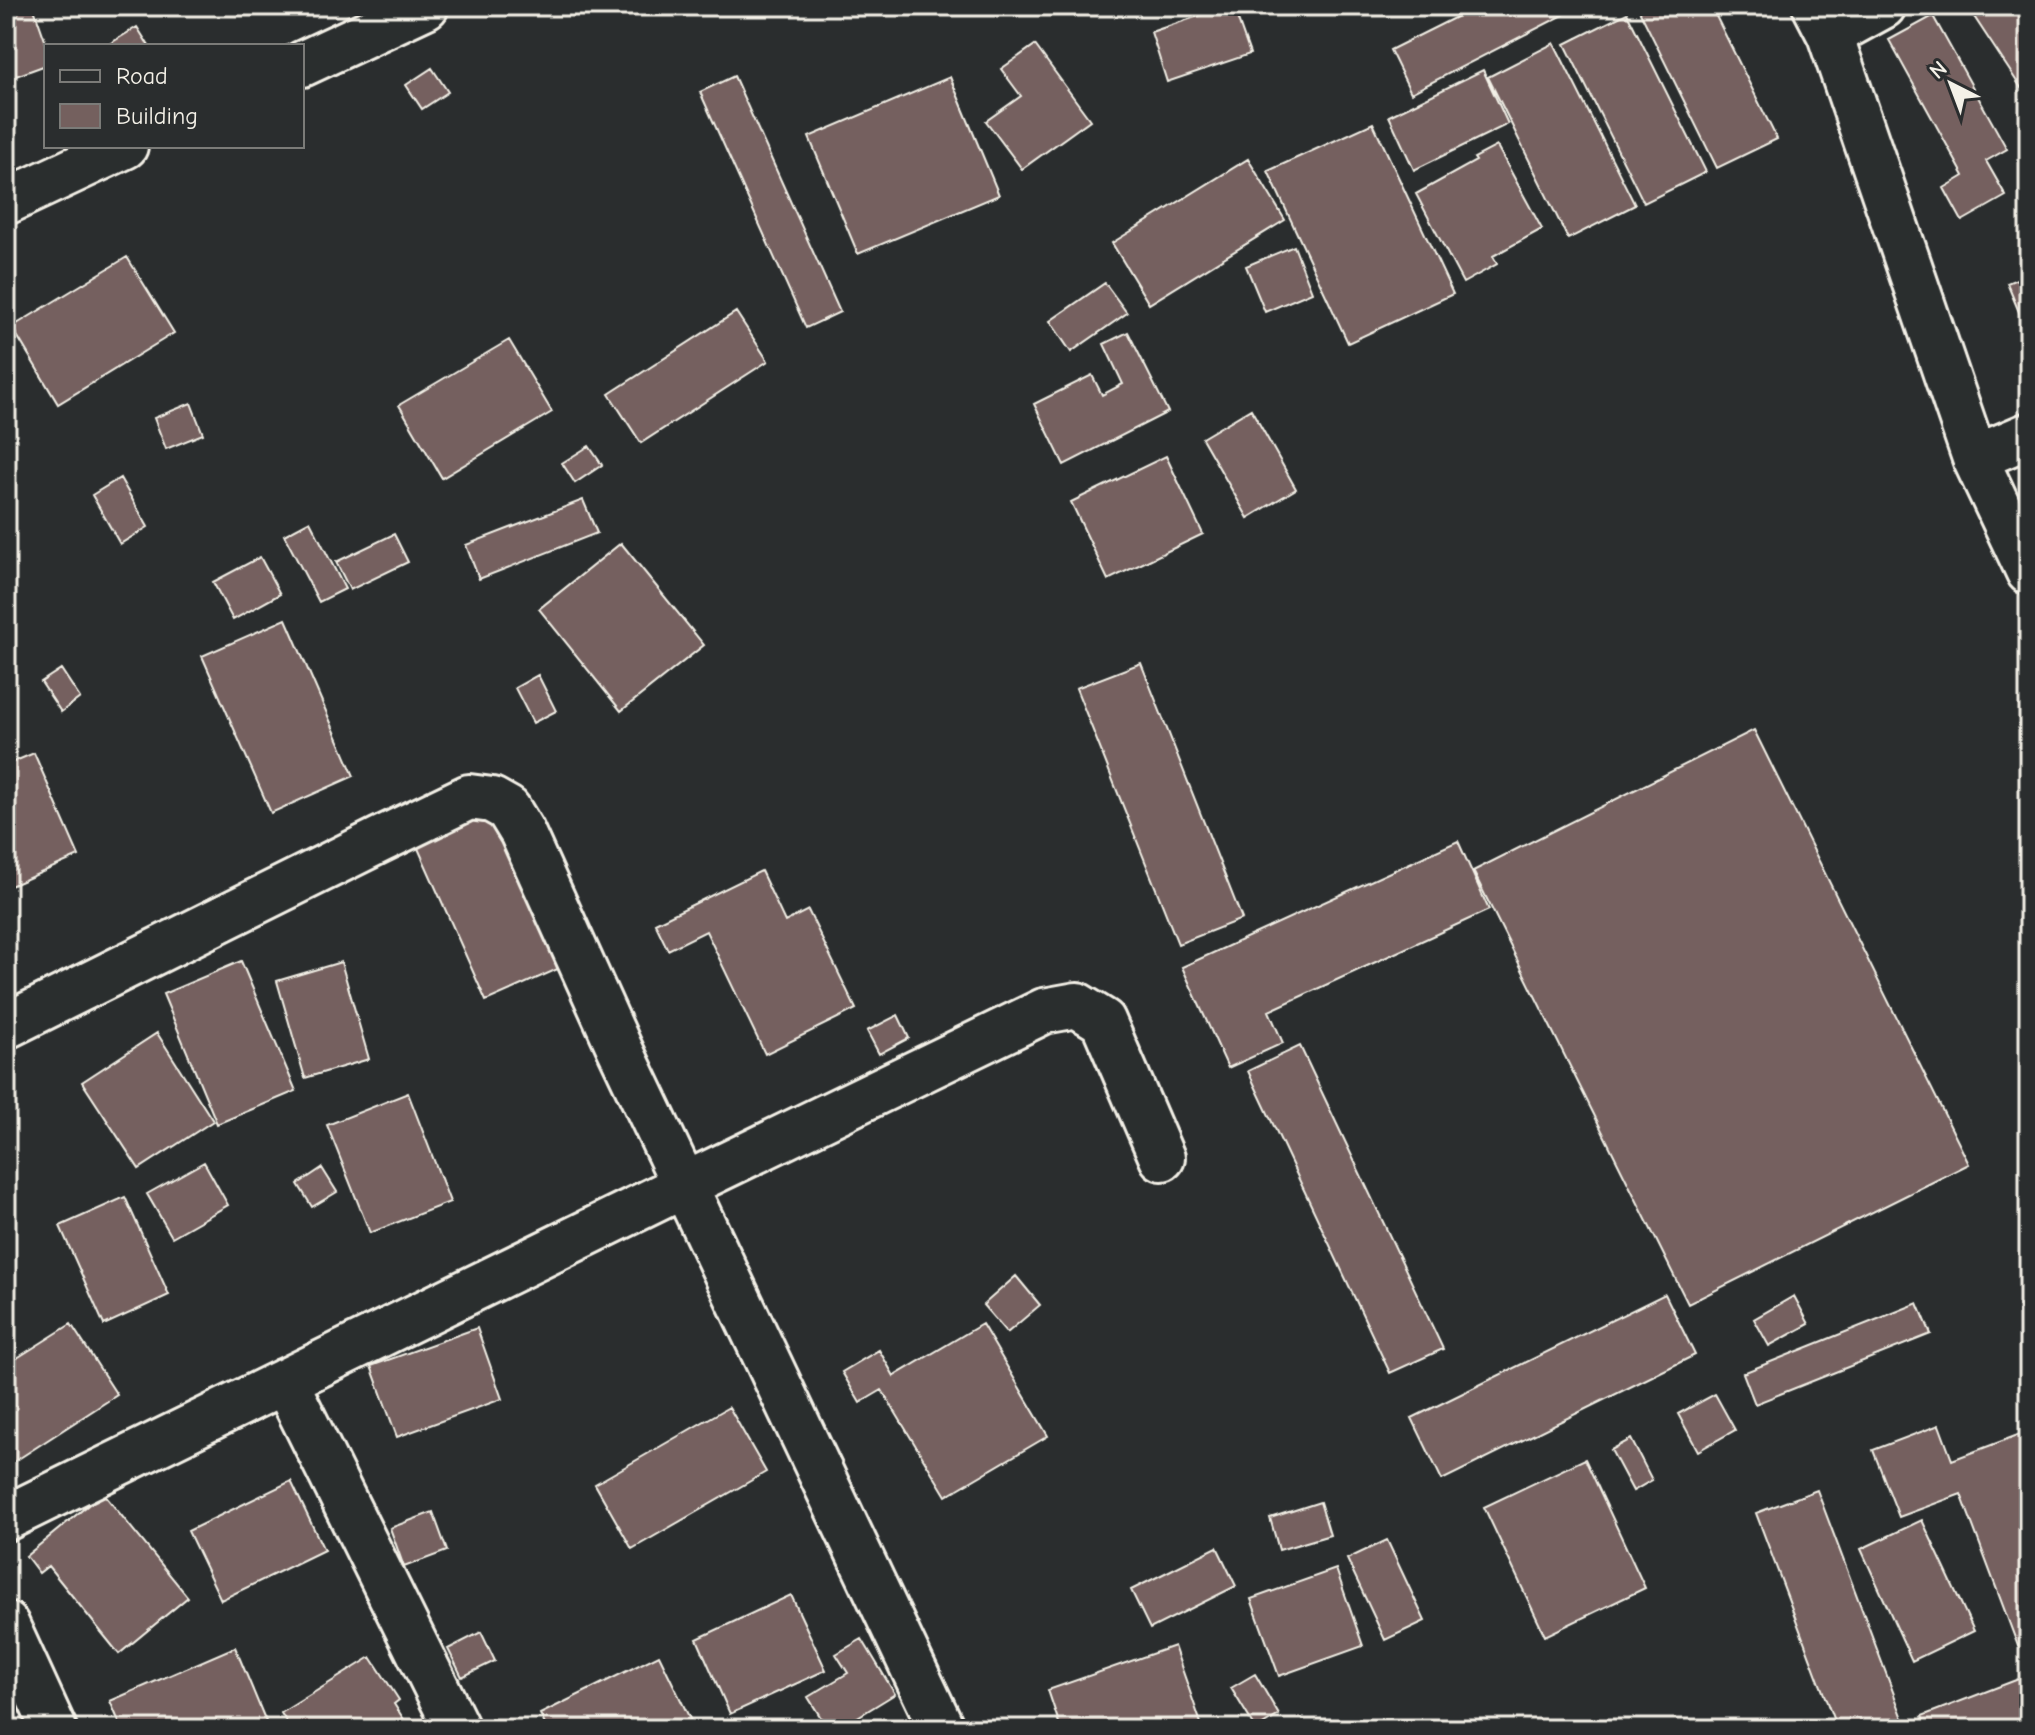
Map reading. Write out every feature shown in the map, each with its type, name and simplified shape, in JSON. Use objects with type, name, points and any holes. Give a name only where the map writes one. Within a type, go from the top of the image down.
[{"type":"street","points":[[304,63],[426,6]]},
{"type":"street","points":[[1883,6],[1822,21],[1975,458],[2029,572]]},
{"type":"street","points":[[6,202],[121,148]]},
{"type":"street","points":[[1975,458],[2029,435]]},
{"type":"street","points":[[6,1026],[469,797],[492,800],[508,809],[522,832],[612,1032],[942,1729]]},
{"type":"street","points":[[6,1518],[1044,1011],[1077,1005],[1103,1021],[1162,1158]]},
{"type":"street","points":[[285,1381],[457,1729]]},
{"type":"street","points":[[6,1624],[54,1729]]},
{"type":"building","points":[[6,6],[33,6],[46,44],[44,66],[16,76],[6,47]]},
{"type":"building","points":[[1233,6],[1250,54],[1167,82],[1151,32]]},
{"type":"building","points":[[1478,6],[1573,6],[1575,9],[1411,93],[1390,50]]},
{"type":"building","points":[[1647,6],[1711,6],[1777,139],[1717,168],[1639,10]]},
{"type":"building","points":[[1967,6],[2029,6],[2029,100]]},
{"type":"building","points":[[1627,13],[1706,172],[1644,203],[1565,44]]},
{"type":"building","points":[[1933,16],[2007,149],[1986,161],[2006,196],[1962,221],[1944,188],[1964,176],[1889,40]]},
{"type":"building","points":[[137,27],[148,44],[109,44]]},
{"type":"building","points":[[1554,43],[1635,205],[1568,239],[1488,77]]},
{"type":"building","points":[[1035,45],[1090,120],[1022,169],[986,121],[1021,96],[1001,69]]},
{"type":"building","points":[[432,68],[448,92],[422,109],[406,85]]},
{"type":"building","points":[[1483,70],[1508,124],[1414,170],[1389,116]]},
{"type":"building","points":[[734,76],[840,312],[806,328],[700,92]]},
{"type":"building","points":[[950,77],[999,195],[858,254],[809,137]]},
{"type":"building","points":[[1373,123],[1453,294],[1348,343],[1268,171]]},
{"type":"building","points":[[1497,146],[1542,229],[1493,256],[1497,264],[1463,283],[1416,194]]},
{"type":"building","points":[[1248,159],[1285,220],[1149,304],[1112,243]]},
{"type":"building","points":[[1294,246],[1312,292],[1265,312],[1246,266]]},
{"type":"building","points":[[127,257],[174,333],[58,404],[12,327]]},
{"type":"building","points":[[2029,274],[2029,336],[2007,283]]},
{"type":"building","points":[[1105,283],[1127,313],[1071,352],[1050,321]]},
{"type":"building","points":[[736,312],[768,361],[641,443],[609,394]]},
{"type":"building","points":[[1128,332],[1168,412],[1064,465],[1034,404],[1092,375],[1102,395],[1123,384],[1104,344]]},
{"type":"building","points":[[509,340],[552,412],[442,478],[399,405]]},
{"type":"building","points":[[191,403],[203,434],[166,449],[154,418]]},
{"type":"building","points":[[1251,409],[1296,489],[1248,518],[1202,438]]},
{"type":"building","points":[[589,446],[602,465],[575,483],[562,463]]},
{"type":"building","points":[[1166,456],[1203,534],[1108,580],[1071,502]]},
{"type":"building","points":[[120,478],[148,527],[120,544],[92,495]]},
{"type":"building","points":[[583,500],[597,533],[479,579],[466,545]]},
{"type":"building","points":[[310,521],[345,589],[319,602],[284,535]]},
{"type":"building","points":[[394,534],[408,562],[350,590],[336,562]]},
{"type":"building","points":[[621,543],[704,645],[621,711],[539,609]]},
{"type":"building","points":[[260,557],[280,594],[233,620],[213,582]]},
{"type":"building","points":[[286,619],[354,776],[271,813],[202,656]]},
{"type":"building","points":[[1141,663],[1242,919],[1178,944],[1076,688]]},
{"type":"building","points":[[61,669],[80,698],[61,712],[41,682]]},
{"type":"building","points":[[538,675],[556,711],[533,723],[515,688]]},
{"type":"building","points":[[1754,730],[1969,1164],[1688,1304],[1473,871]]},
{"type":"building","points":[[34,753],[79,856],[6,888],[6,765]]},
{"type":"building","points":[[491,813],[560,968],[486,1001],[417,846]]},
{"type":"building","points":[[1458,841],[1489,910],[1269,1011],[1283,1043],[1228,1068],[1182,967]]},
{"type":"building","points":[[761,871],[785,922],[808,910],[856,1009],[765,1054],[706,931],[668,950],[655,923]]},
{"type":"building","points":[[241,961],[296,1091],[217,1124],[163,994]]},
{"type":"building","points":[[341,962],[369,1059],[305,1078],[277,981]]},
{"type":"building","points":[[898,1015],[909,1038],[879,1054],[867,1031]]},
{"type":"building","points":[[157,1033],[213,1121],[139,1169],[82,1082]]},
{"type":"building","points":[[1300,1046],[1443,1349],[1390,1373],[1248,1071]]},
{"type":"building","points":[[408,1093],[450,1202],[370,1233],[327,1125]]},
{"type":"building","points":[[204,1162],[228,1205],[172,1237],[147,1194]]},
{"type":"building","points":[[322,1168],[337,1192],[312,1207],[298,1184]]},
{"type":"building","points":[[125,1197],[169,1295],[104,1325],[60,1226]]},
{"type":"building","points":[[1016,1276],[1040,1305],[1007,1333],[983,1305]]},
{"type":"building","points":[[1665,1294],[1695,1355],[1442,1480],[1412,1418]]},
{"type":"building","points":[[1794,1296],[1809,1324],[1769,1346],[1754,1319]]},
{"type":"building","points":[[1918,1303],[1931,1334],[1755,1404],[1743,1373]]},
{"type":"building","points":[[71,1324],[117,1395],[6,1467],[6,1365]]},
{"type":"building","points":[[982,1324],[1048,1436],[946,1496],[882,1390],[860,1403],[842,1372],[879,1350],[894,1376]]},
{"type":"building","points":[[477,1328],[502,1399],[397,1437],[371,1366]]},
{"type":"building","points":[[1715,1394],[1735,1430],[1698,1451],[1678,1414]]},
{"type":"building","points":[[729,1407],[766,1472],[632,1549],[595,1484]]},
{"type":"building","points":[[1939,1425],[1952,1460],[2023,1433],[2029,1449],[2029,1642],[2018,1646],[1961,1494],[1899,1517],[1873,1450]]},
{"type":"building","points":[[1631,1439],[1652,1480],[1633,1491],[1611,1450]]},
{"type":"building","points":[[1585,1459],[1645,1588],[1545,1636],[1484,1507]]},
{"type":"building","points":[[291,1481],[324,1550],[221,1600],[188,1531]]},
{"type":"building","points":[[1817,1490],[1907,1729],[1837,1729],[1756,1513]]},
{"type":"building","points":[[103,1493],[188,1597],[119,1654],[48,1566],[39,1573],[26,1556]]},
{"type":"building","points":[[1320,1502],[1330,1535],[1279,1550],[1270,1518]]},
{"type":"building","points":[[433,1512],[447,1551],[404,1567],[390,1528]]},
{"type":"building","points":[[1922,1520],[1974,1631],[1912,1661],[1861,1549]]},
{"type":"building","points":[[1387,1540],[1425,1621],[1385,1640],[1347,1559]]},
{"type":"building","points":[[1217,1547],[1236,1586],[1150,1629],[1131,1590]]},
{"type":"building","points":[[1336,1569],[1363,1646],[1279,1676],[1251,1599]]},
{"type":"building","points":[[791,1595],[826,1670],[730,1714],[697,1639]]},
{"type":"building","points":[[481,1632],[495,1661],[462,1677],[448,1649]]},
{"type":"building","points":[[862,1639],[895,1694],[838,1729],[828,1729],[808,1697],[848,1673],[836,1654]]},
{"type":"building","points":[[1174,1646],[1203,1729],[1061,1729],[1048,1690]]},
{"type":"building","points":[[235,1647],[267,1724],[256,1729],[122,1729],[110,1701]]},
{"type":"building","points":[[659,1655],[693,1725],[686,1729],[547,1729],[540,1714]]},
{"type":"building","points":[[371,1657],[399,1700],[394,1704],[410,1729],[291,1729],[281,1713]]},
{"type":"building","points":[[1255,1674],[1279,1715],[1256,1729],[1231,1688]]},
{"type":"building","points":[[2029,1675],[2029,1729],[1927,1729],[1922,1716]]}]
